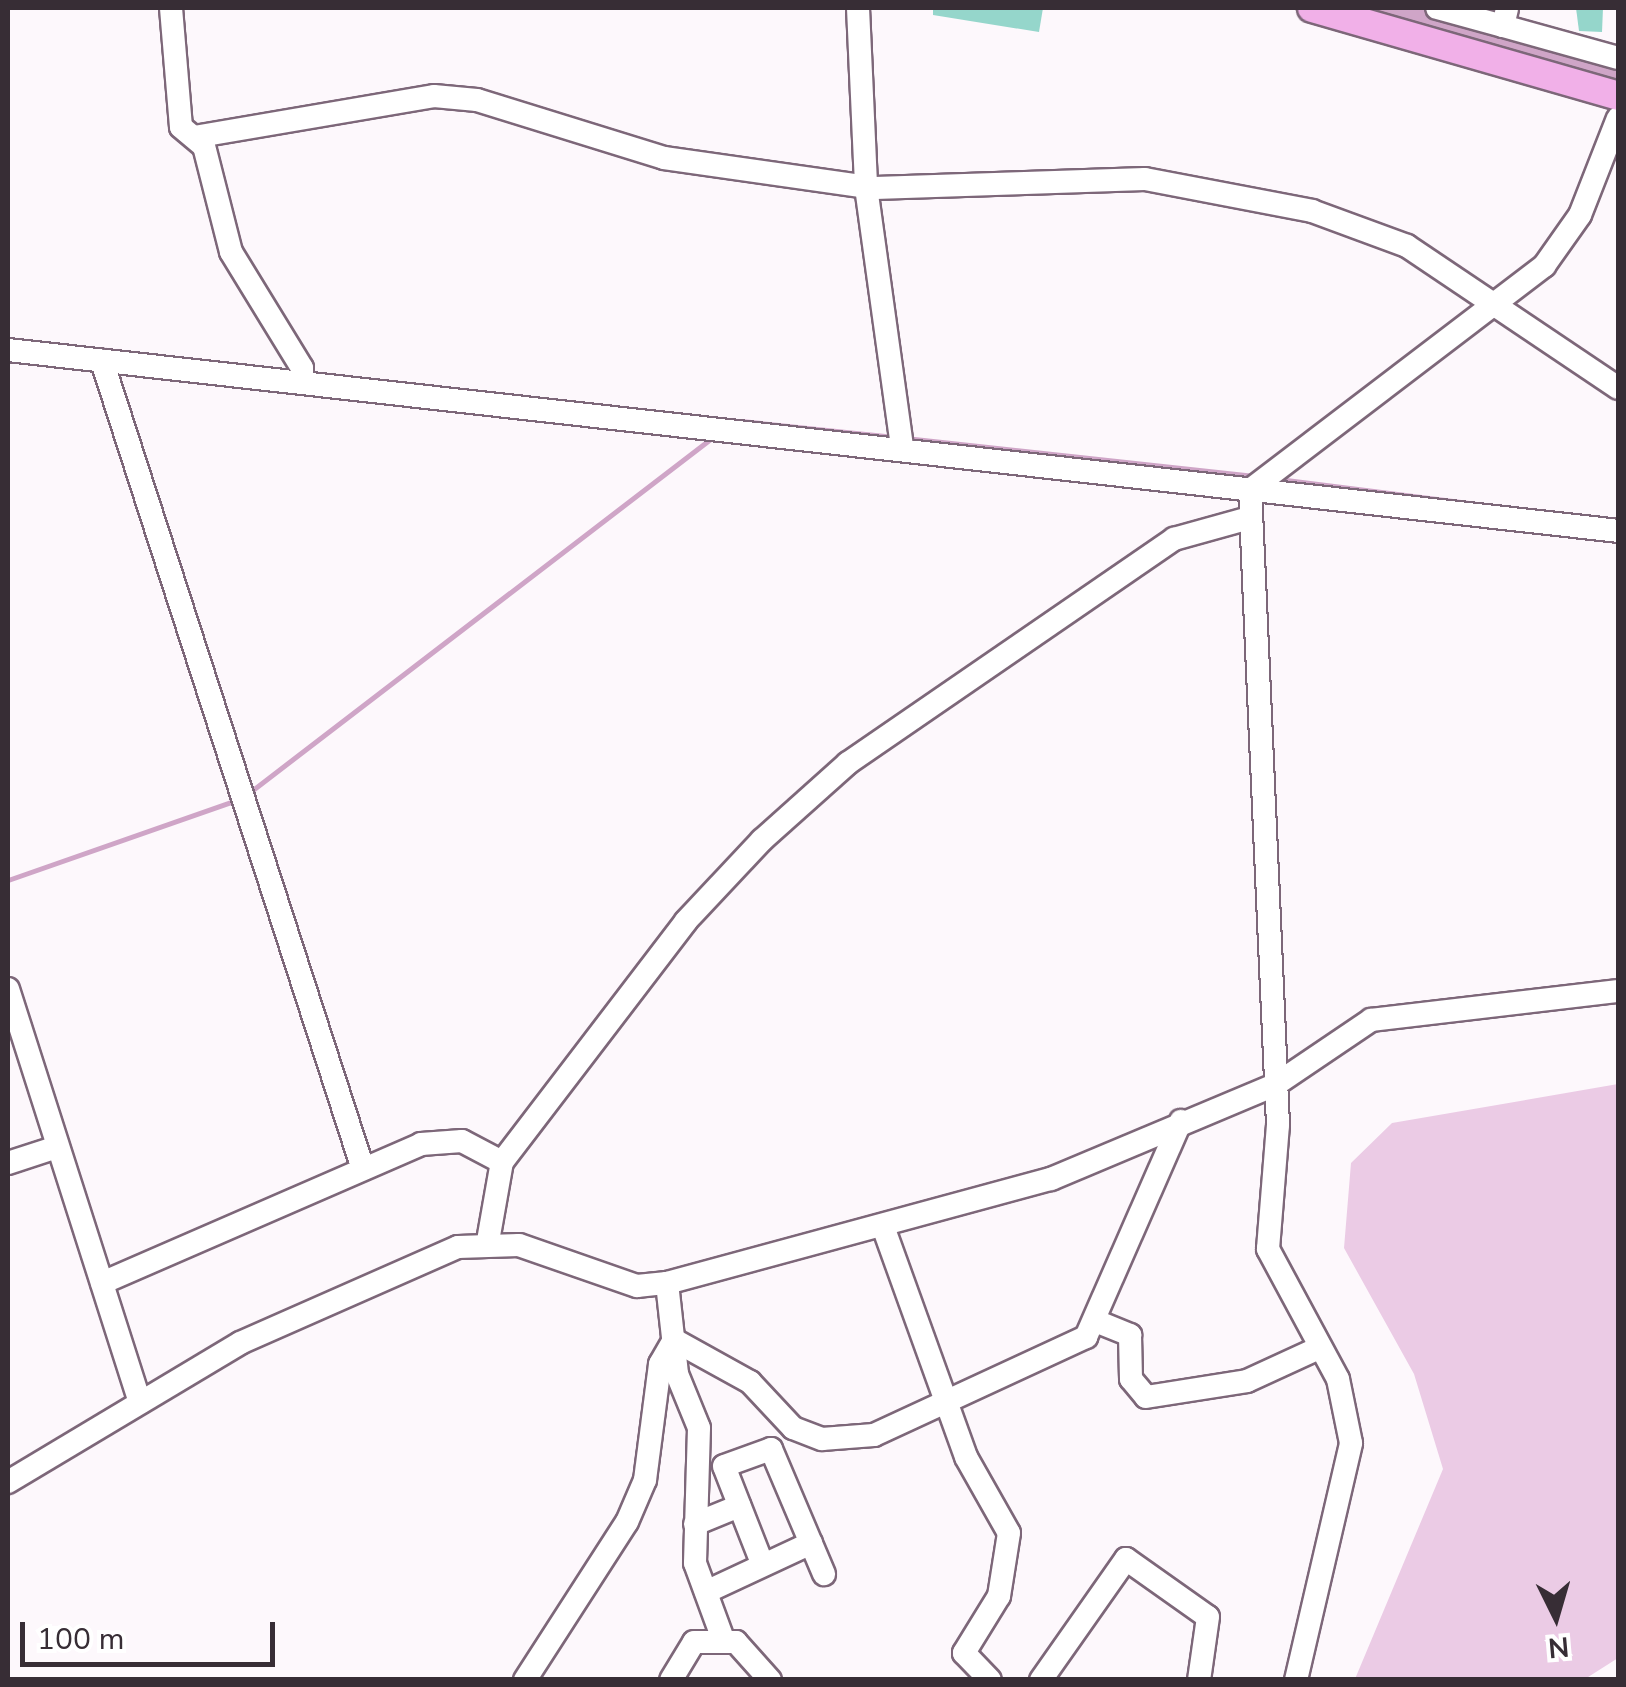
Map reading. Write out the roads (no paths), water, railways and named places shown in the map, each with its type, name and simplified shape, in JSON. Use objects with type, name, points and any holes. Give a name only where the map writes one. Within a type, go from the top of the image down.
[{"type":"main road","points":[[1312,8],[1618,96]]},
{"type":"street","points":[[171,8],[180,127],[204,146],[231,252],[302,376]]},
{"type":"street","points":[[858,8],[866,187],[902,441]]},
{"type":"street","points":[[1437,8],[1505,16],[1618,58]]},
{"type":"street","points":[[194,137],[434,96],[477,100],[664,158],[866,187],[1097,176],[1312,211],[1407,246],[1488,308],[1618,388]]},
{"type":"street","points":[[1296,1680],[1351,1443],[1338,1379],[1268,1249],[1274,1086],[1249,518],[1262,480],[1488,308],[1564,243],[1618,118]]},
{"type":"street","points":[[8,350],[302,376],[1262,480],[1618,531]]},
{"type":"street","points":[[102,361],[240,799],[363,1169]]},
{"type":"street","points":[[488,1241],[502,1162],[686,922],[848,762],[1174,539],[1249,518]]},
{"type":"street","points":[[8,990],[140,1402]]},
{"type":"street","points":[[8,1482],[140,1402],[362,1283],[488,1241],[636,1286],[667,1283],[884,1230],[1051,1179],[1274,1086],[1370,1020],[1618,992]]},
{"type":"street","points":[[674,1340],[750,1382],[794,1428],[822,1439],[874,1436],[1086,1337],[1098,1322],[1181,1122]]},
{"type":"street","points":[[102,1283],[363,1169],[444,1138],[502,1162]]},
{"type":"street","points":[[8,1163],[56,1147]]},
{"type":"street","points":[[884,1230],[904,1304],[1009,1533],[999,1596],[964,1653],[972,1675]]},
{"type":"street","points":[[667,1283],[681,1392],[699,1428],[695,1524],[706,1592],[724,1642]]},
{"type":"street","points":[[1098,1322],[1130,1335],[1131,1380],[1146,1397],[1247,1381],[1319,1348]]},
{"type":"street","points":[[526,1680],[627,1522],[644,1480],[660,1364],[674,1340]]},
{"type":"street","points":[[762,1563],[724,1466],[771,1449],[824,1574]]},
{"type":"street","points":[[695,1524],[739,1506]]},
{"type":"street","points":[[706,1592],[811,1543]]},
{"type":"street","points":[[1041,1680],[1126,1559],[1208,1617],[1199,1680]]},
{"type":"street","points":[[670,1680],[694,1642],[736,1642],[770,1680]]},
{"type":"waterway","points":[[1364,8],[1618,77]]},
{"type":"waterway","points":[[741,421],[894,437]]},
{"type":"waterway","points":[[250,792],[713,437]]},
{"type":"waterway","points":[[905,438],[1252,476]]},
{"type":"waterway","points":[[1278,479],[1500,507]]},
{"type":"waterway","points":[[1169,532],[1214,517]]},
{"type":"waterway","points":[[896,717],[924,698]]},
{"type":"waterway","points":[[8,880],[236,800]]}]
